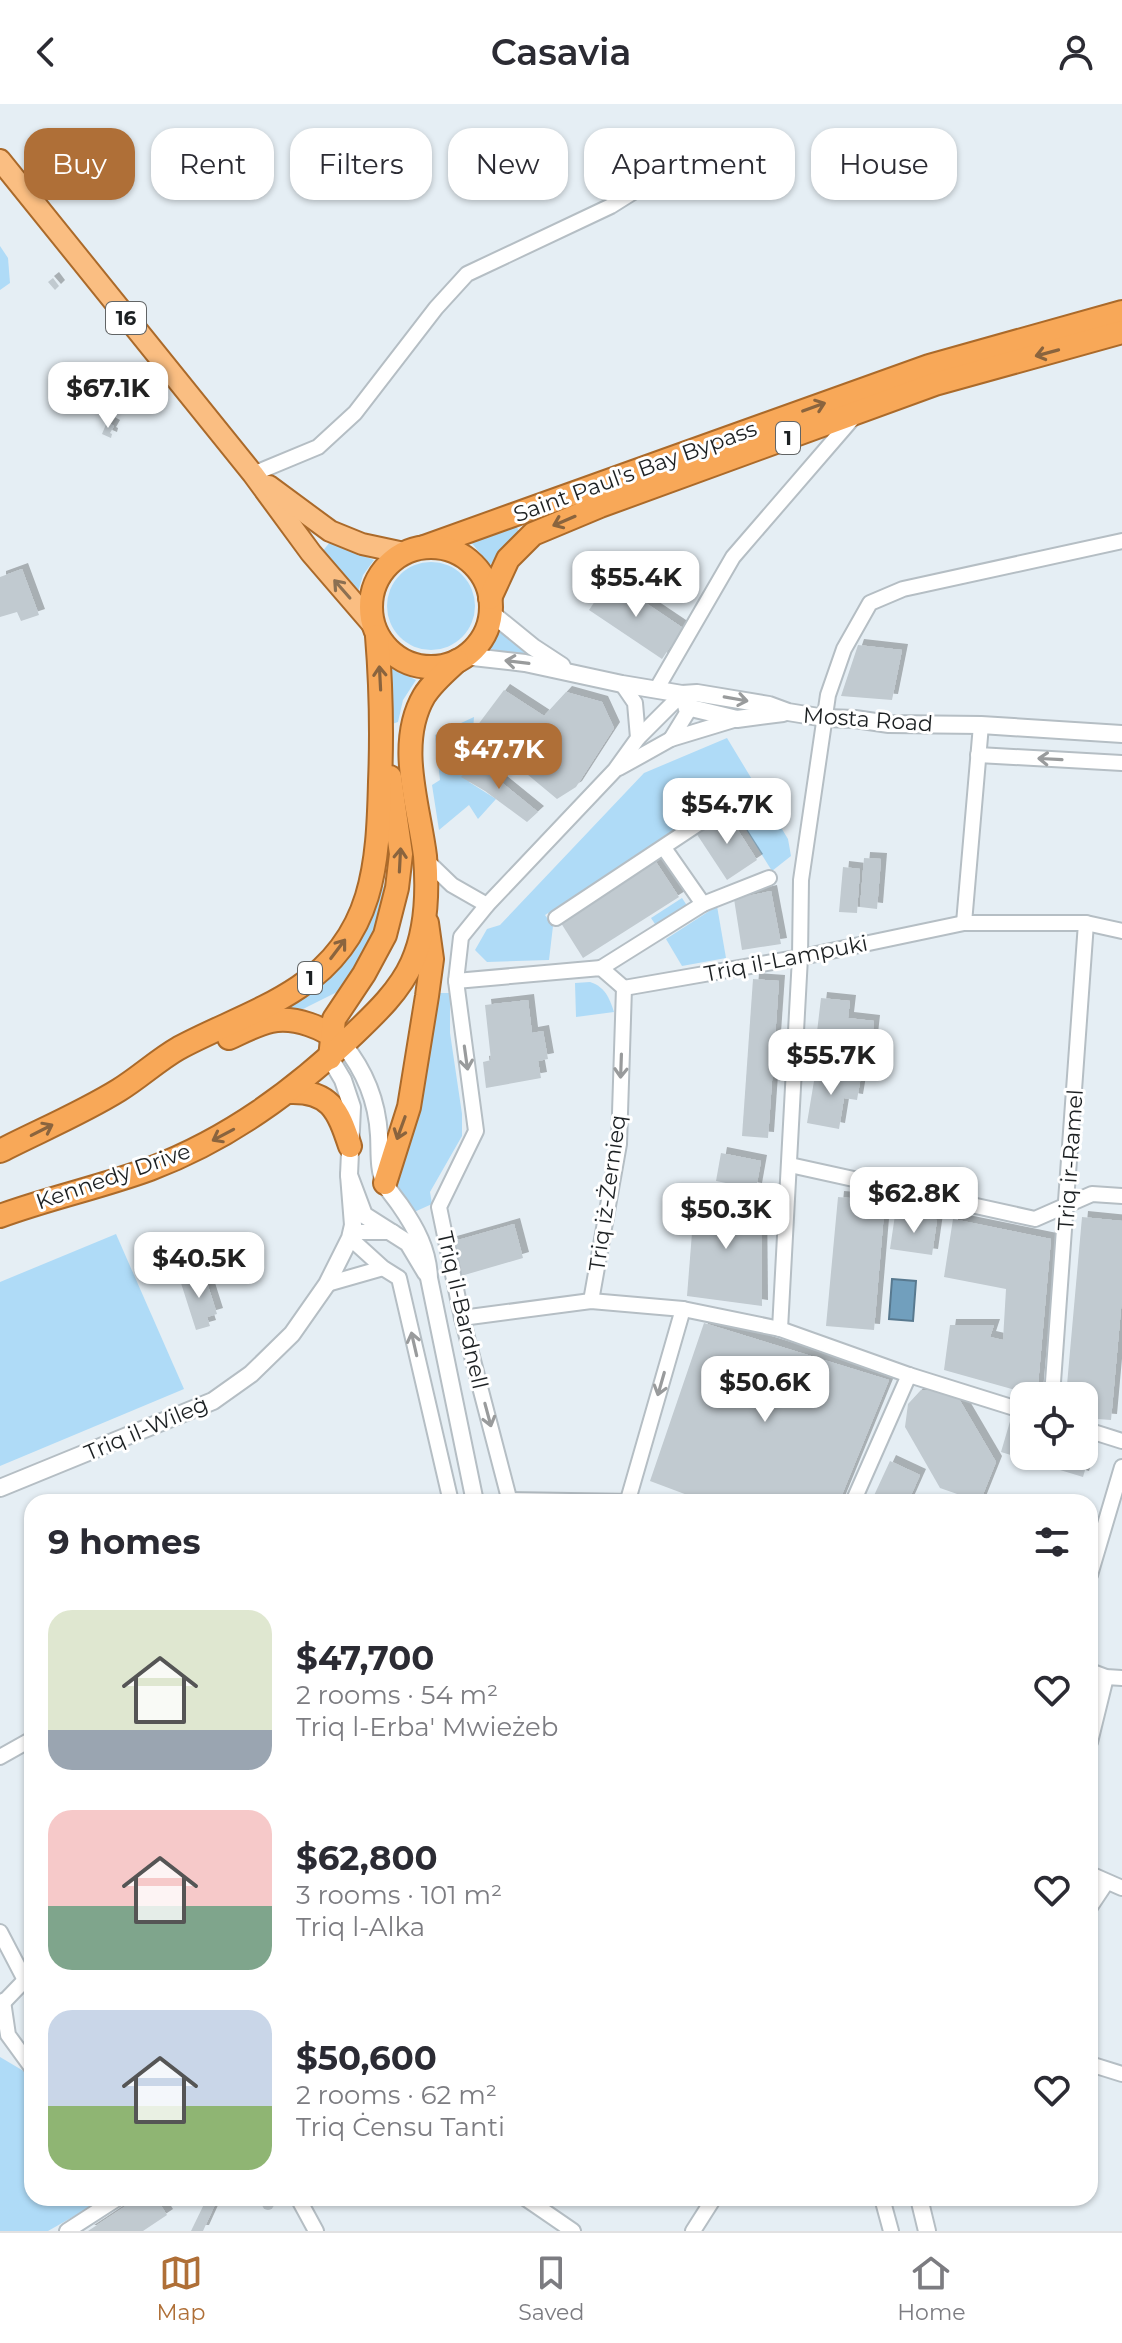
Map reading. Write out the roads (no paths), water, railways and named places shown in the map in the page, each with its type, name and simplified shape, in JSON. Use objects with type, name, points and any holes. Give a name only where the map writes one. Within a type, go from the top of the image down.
[{"type":"highway","name":"Saint Paul's Bay Bypass","points":[[414,550],[929,366],[1122,312]]},
{"type":"highway","name":"Saint Paul's Bay Bypass","points":[[490,605],[508,559],[533,534],[600,506],[935,384],[1122,332]]},
{"type":"highway","points":[[414,550],[442,548],[467,560],[484,580],[490,605]]},
{"type":"highway","name":"1","points":[[0,1151],[118,1091],[177,1049],[300,987],[326,965],[343,944],[363,906],[376,865],[382,737],[372,600],[379,576],[390,563],[414,550]]},
{"type":"highway","name":"1","points":[[460,658],[481,640],[490,605]]},
{"type":"highway","points":[[375,631],[393,653],[407,662],[440,666],[460,658]]},
{"type":"highway","name":"Kennedy Drive","points":[[0,1216],[162,1164],[233,1130],[288,1092],[334,1045],[397,989],[412,963],[426,914],[425,859],[410,751],[412,730],[425,694],[460,658]]},
{"type":"highway","points":[[334,1045],[334,1019],[385,935],[397,888],[401,854],[382,737]]},
{"type":"highway","points":[[385,1183],[409,1107],[427,996],[432,959],[426,914]]},
{"type":"highway","points":[[84,1109],[230,1037],[273,1021],[304,1023],[334,1045]]},
{"type":"highway","points":[[288,1092],[306,1091],[331,1104],[339,1113],[350,1146]]},
{"type":"main road","name":"16","points":[[0,160],[375,631]]},
{"type":"main road","name":"16","points":[[253,474],[330,531],[362,544],[414,550]]},
{"type":"street","points":[[253,474],[318,447],[355,413],[436,308],[467,274],[621,200]]},
{"type":"street","points":[[656,690],[733,557],[838,432],[859,412]]},
{"type":"street","points":[[780,1329],[800,957],[801,880],[828,695],[844,649],[870,603],[903,589],[1122,541]]},
{"type":"street","name":"Mosta Road","points":[[490,605],[533,647],[570,671]]},
{"type":"street","name":"Mosta Road","points":[[460,658],[570,671],[622,684],[769,705],[788,712],[825,718],[889,724],[981,725],[1122,734]]},
{"type":"street","points":[[622,684],[635,703],[638,738]]},
{"type":"street","points":[[615,770],[638,738],[682,694]]},
{"type":"street","points":[[682,694],[691,708],[737,719]]},
{"type":"street","points":[[671,739],[687,713],[682,694]]},
{"type":"street","points":[[615,770],[671,739],[737,719],[788,712]]},
{"type":"street","points":[[964,923],[981,725]]},
{"type":"street","points":[[978,755],[1122,763]]},
{"type":"street","name":"Triq il-Bardnell","points":[[508,1494],[462,1318],[439,1207],[476,1131],[456,981],[461,937],[487,905],[615,770]]},
{"type":"street","points":[[556,918],[728,804]]},
{"type":"street","points":[[664,848],[703,904]]},
{"type":"street","points":[[425,859],[452,885],[487,905]]},
{"type":"street","points":[[456,981],[601,968],[703,904],[769,878]]},
{"type":"street","name":"Triq il-Lampuki","points":[[624,988],[800,957],[964,923],[1086,923],[1122,931]]},
{"type":"street","name":"Triq ir-Ramel","points":[[1053,1382],[1086,923]]},
{"type":"street","points":[[601,968],[624,988]]},
{"type":"street","name":"Triq iż-Żernieq","points":[[591,1301],[619,1144],[624,988]]},
{"type":"street","points":[[334,1045],[352,1107],[349,1175],[355,1228],[383,1268],[399,1278],[449,1494]]},
{"type":"street","points":[[334,1045],[358,1063],[374,1101],[385,1183],[411,1221],[428,1257],[429,1278],[473,1494]]},
{"type":"street","points":[[790,1165],[1035,1219],[1092,1194],[1122,1196]]},
{"type":"street","name":"Triq il-Wileġ","points":[[0,1488],[213,1401],[251,1374],[292,1334],[327,1284],[355,1228],[385,1183]]},
{"type":"street","points":[[355,1228],[393,1232],[408,1243],[429,1278]]},
{"type":"street","points":[[327,1284],[383,1268]]},
{"type":"street","points":[[462,1318],[591,1301],[683,1309],[780,1329],[1010,1407]]},
{"type":"street","points":[[633,1494],[683,1309]]},
{"type":"street","points":[[857,1494],[909,1375]]},
{"type":"street","points":[[1098,1433],[1122,1441]]},
{"type":"street","points":[[1098,1548],[1122,1467]]},
{"type":"street","points":[[1098,1674],[1122,1678]]},
{"type":"street","points":[[1098,1710],[1106,1677]]},
{"type":"street","points":[[0,1757],[24,1744]]},
{"type":"street","points":[[1098,1878],[1122,1888]]},
{"type":"street","points":[[1098,1895],[1106,1883]]},
{"type":"street","points":[[0,1932],[24,1970]]},
{"type":"street","points":[[24,1983],[1,2004],[8,2035],[24,2057]]},
{"type":"street","points":[[1098,2066],[1122,2074]]},
{"type":"street","points":[[67,2231],[106,2206]]},
{"type":"street","points":[[302,2206],[313,2229]]},
{"type":"street","points":[[542,2206],[573,2231]]},
{"type":"street","points":[[693,2231],[709,2206]]},
{"type":"street","points":[[884,2206],[891,2231]]}]
